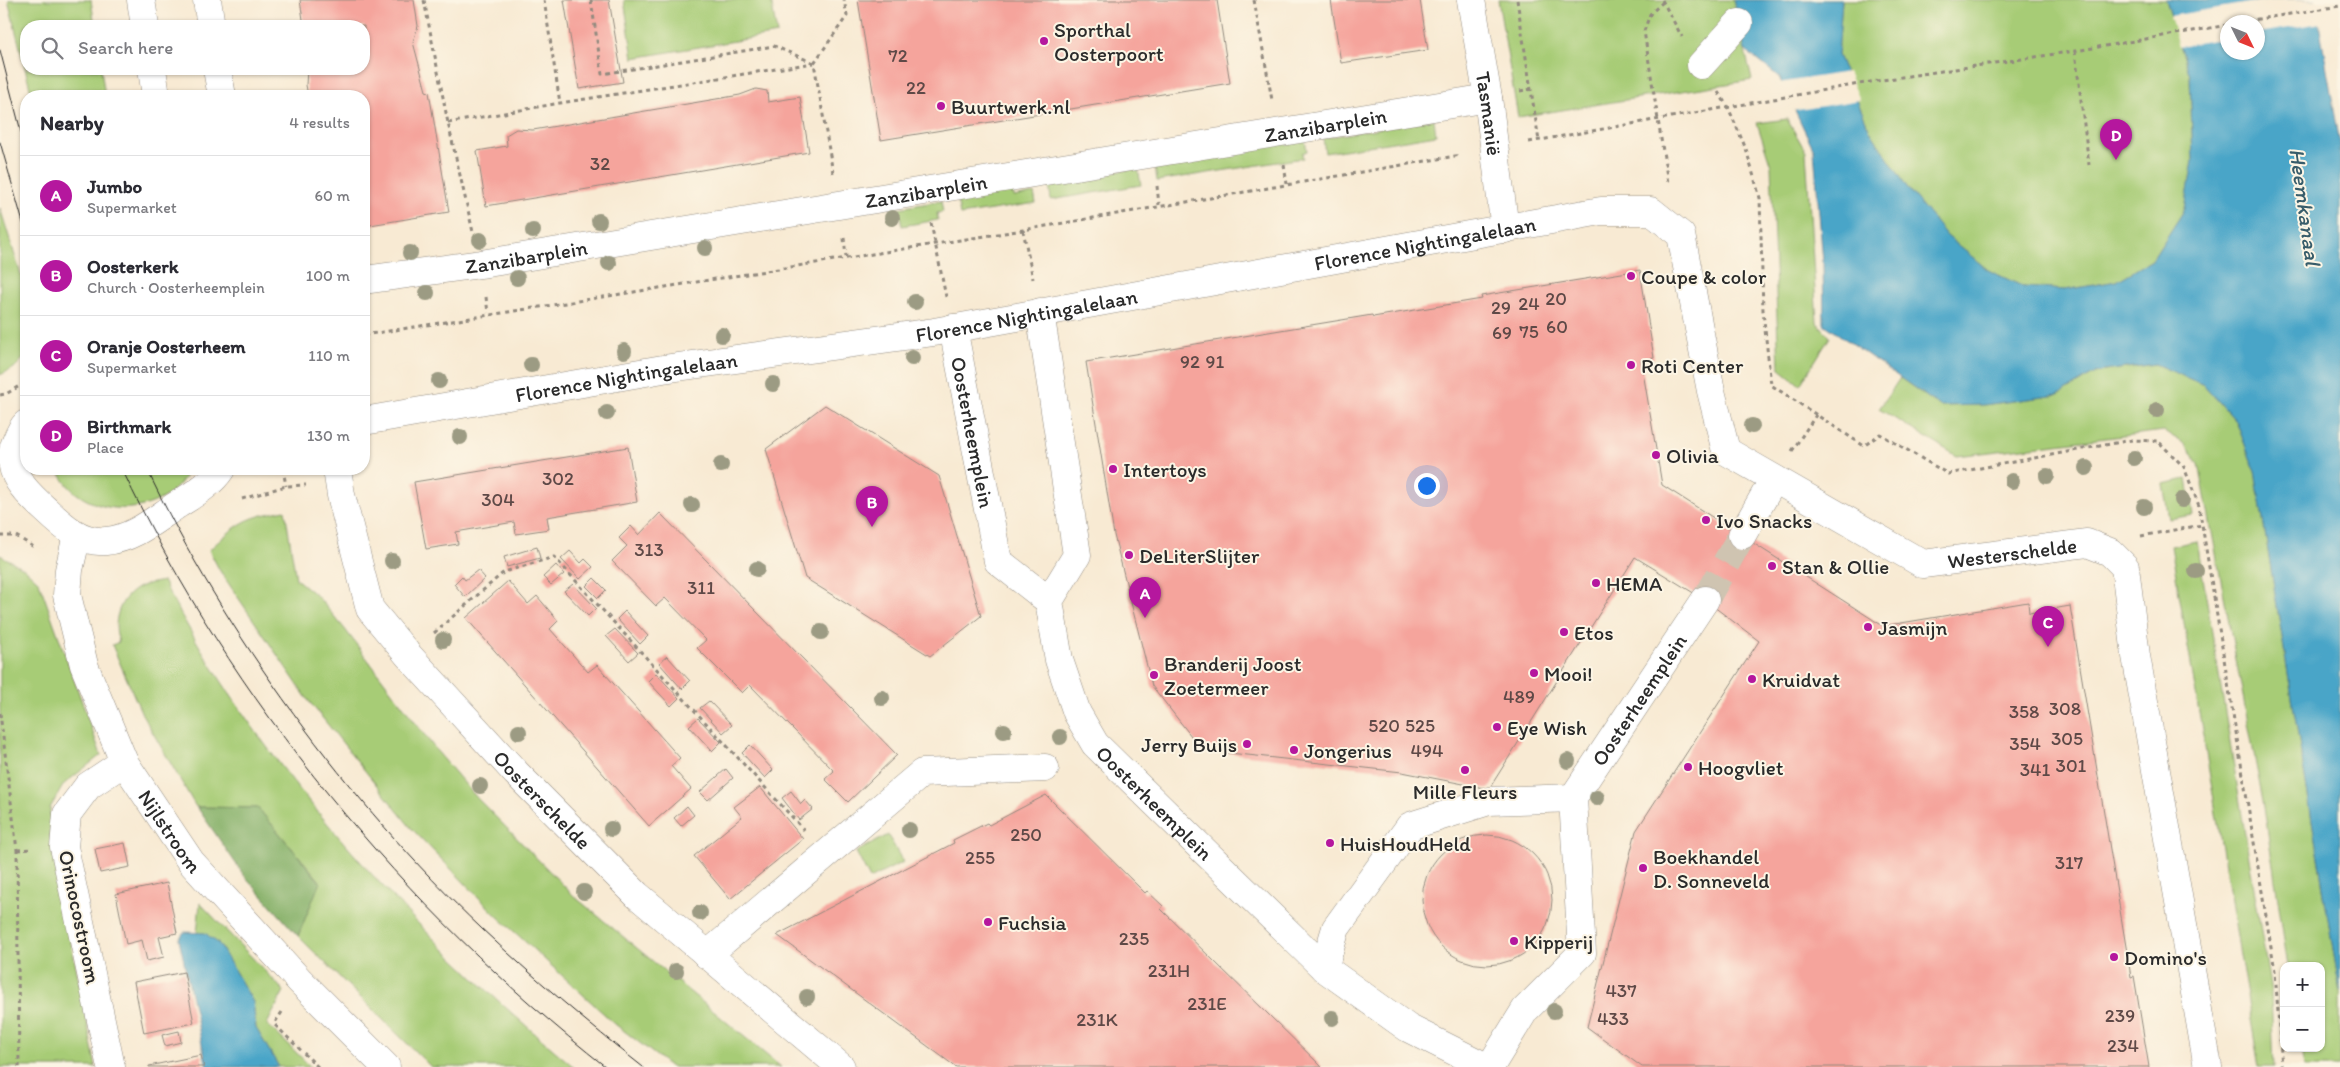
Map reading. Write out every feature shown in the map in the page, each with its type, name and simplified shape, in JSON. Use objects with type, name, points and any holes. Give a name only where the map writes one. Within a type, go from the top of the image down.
[{"type":"street","points":[[141,0],[144,20]]},
{"type":"street","points":[[207,0],[210,20]]},
{"type":"street","name":"Tasmanië","points":[[1471,0],[1488,98],[1505,229]]},
{"type":"street","points":[[1701,65],[1739,23]]},
{"type":"street","points":[[153,75],[155,90]]},
{"type":"street","points":[[218,75],[221,90]]},
{"type":"street","name":"Zanzibarplein","points":[[370,279],[480,264],[1488,98]]},
{"type":"street","name":"Florence Nightingalelaan","points":[[370,420],[663,369],[953,328],[1601,211],[1651,211],[1681,235]]},
{"type":"street","name":"Westerschelde","points":[[1681,235],[1711,391],[1726,451],[1923,564],[2087,543],[2110,552],[2125,567],[2136,656],[2208,1067]]},
{"type":"street","points":[[1040,312],[1077,555],[1049,601]]},
{"type":"street","name":"Oosterheemplein","points":[[953,328],[998,561],[1049,601],[1059,660],[1078,713],[1095,744],[1324,968],[1408,1028],[1486,1067]]},
{"type":"street","points":[[14,434],[13,471],[27,493],[64,527],[89,540],[118,540],[133,534],[207,484],[215,475]]},
{"type":"street","name":"Oosterschelde","points":[[338,475],[341,495],[370,609],[409,656],[516,773],[637,895],[841,1067]]},
{"type":"street","points":[[1742,535],[1774,480]]},
{"type":"street","points":[[0,494],[27,493]]},
{"type":"street","name":"Nijlstroom","points":[[77,535],[69,570],[67,595],[84,665],[124,762],[191,862],[300,981],[386,1067]]},
{"type":"street","name":"Oosterheemplein","points":[[1573,798],[1705,600]]},
{"type":"street","name":"Orinocostroom","points":[[111,1067],[64,847],[67,814],[88,786],[124,762]]},
{"type":"street","points":[[707,955],[825,853],[922,773],[1045,768]]},
{"type":"street","points":[[1324,968],[1336,928],[1410,826],[1489,801],[1573,798],[1582,953],[1525,1010],[1490,1067]]},
{"type":"path","points":[[424,0],[448,123],[480,264]]},
{"type":"path","points":[[544,0],[560,103]]},
{"type":"path","points":[[591,0],[602,74],[774,46],[814,63]]},
{"type":"path","points":[[830,150],[814,63],[847,16],[844,0]]},
{"type":"path","points":[[1254,0],[1287,184]]},
{"type":"path","points":[[1517,0],[1539,141]]},
{"type":"path","points":[[1662,0],[1663,2],[1650,14],[1644,31],[1668,178]]},
{"type":"path","points":[[2265,18],[2340,6]]},
{"type":"path","points":[[370,334],[1023,230],[1882,80],[2075,51],[2220,26]]},
{"type":"path","points":[[2075,51],[2089,165]]},
{"type":"path","points":[[448,123],[560,103],[814,63]]},
{"type":"path","points":[[1023,230],[1040,312]]},
{"type":"path","points":[[934,244],[953,328]]},
{"type":"path","points":[[0,395],[6,394],[20,386]]},
{"type":"path","points":[[1794,448],[1816,415]]},
{"type":"path","points":[[284,475],[286,486]]},
{"type":"path","points":[[2144,535],[2202,524]]},
{"type":"path","points":[[409,656],[504,572],[554,557],[825,853]]},
{"type":"path","points":[[0,714],[16,850],[19,1067]]},
{"type":"path","points":[[300,981],[274,1024],[318,1067]]},
{"type":"green space","points":[[8,0],[91,0],[94,20],[20,20],[20,48]]},
{"type":"green space","points":[[624,0],[771,0],[777,34],[633,58]]},
{"type":"green space","points":[[1498,0],[1733,0],[1752,80],[1518,117]]},
{"type":"green space","points":[[1842,0],[2166,0],[2190,76],[2193,160],[2185,209],[2152,260],[2117,281],[2065,290],[2024,287],[1988,270],[1947,236],[1909,190],[1870,131],[1838,55]]},
{"type":"green space","points":[[27,75],[102,75],[104,90],[30,90]]},
{"type":"green space","points":[[1434,119],[1436,135],[1325,153],[1323,138]]},
{"type":"green space","points":[[1787,119],[1806,152],[1817,322],[1830,337],[1800,385],[1779,368],[1771,166],[1757,123]]},
{"type":"green space","points":[[1305,140],[1307,151],[1302,153],[1303,158],[1157,181],[1155,165]]},
{"type":"green space","points":[[1138,168],[1141,185],[1051,200],[1049,183]]},
{"type":"green space","points":[[1013,189],[1014,197],[1034,193],[1036,203],[960,215],[957,198]]},
{"type":"green space","points":[[941,201],[943,212],[937,213],[938,220],[902,226],[899,208]]},
{"type":"green space","points":[[0,208],[20,272],[20,362],[14,368],[0,375]]},
{"type":"green space","points":[[2155,364],[2204,385],[2236,421],[2255,471],[2340,992],[2340,1067],[2304,1067],[2302,1052],[2325,1052],[2325,962],[2287,962],[2264,807],[2199,464],[2183,443],[2164,431],[1957,456],[1879,409],[1900,378],[1940,406],[1983,405],[2058,395],[2097,372]]},
{"type":"green space","points":[[62,475],[185,475],[178,486],[162,498],[143,506],[123,508],[103,506],[84,499],[69,486]]},
{"type":"green space","points":[[2187,479],[2193,515],[2169,519],[2163,484]]},
{"type":"green space","points":[[285,510],[296,579],[317,596],[344,628],[436,750],[477,798],[575,897],[781,1067],[671,1067],[615,1024],[495,914],[412,829],[308,700],[220,571],[209,550],[243,522]]},
{"type":"green space","points":[[2197,541],[2271,992],[2274,1067],[2259,1067],[2171,546]]},
{"type":"green space","points":[[0,555],[25,569],[39,582],[101,755],[64,784],[50,808],[50,837],[96,1067],[0,1067]]},
{"type":"green space","points":[[163,581],[201,650],[245,716],[293,781],[345,844],[456,961],[574,1067],[431,1067],[298,936],[320,881],[258,808],[196,807],[142,714],[112,645],[119,642],[116,627],[118,612],[125,599],[139,587]]},
{"type":"green space","points":[[197,807],[258,808],[320,882],[298,936],[243,874]]},
{"type":"green space","points":[[888,835],[903,862],[870,879],[856,852]]},
{"type":"green space","points":[[200,903],[284,991],[267,1024],[311,1067],[279,1067],[256,1028],[253,1002],[219,944],[205,933],[197,933]]},
{"type":"water","name":"Heemkanaal","points":[[1733,0],[1842,0],[1838,55],[1870,131],[1909,190],[1947,236],[1988,270],[2024,287],[2065,290],[2117,281],[2152,260],[2185,209],[2193,160],[2190,76],[2166,0],[2315,0],[2340,144],[2340,992],[2255,471],[2236,421],[2204,385],[2155,364],[2097,372],[2058,395],[1983,405],[1940,406],[1824,324],[1823,263],[1814,150],[1779,77],[1745,50]]},
{"type":"water","points":[[184,932],[205,933],[219,944],[253,1002],[256,1028],[279,1067],[207,1067],[179,939]]},
{"type":"pier","points":[[2267,0],[2317,0],[2321,23],[2265,32],[2265,15],[2220,15],[2220,39],[2179,46],[2170,16]]},
{"type":"pier","points":[[1848,72],[1860,100],[1792,111],[1779,83]]},
{"type":"building","points":[[300,0],[414,0],[418,26],[413,42],[426,91],[429,92],[449,212],[370,225],[370,90],[307,90],[306,85],[307,75],[370,75],[370,20],[303,20]]},
{"type":"building","points":[[564,0],[609,0],[623,82],[579,89]]},
{"type":"building","name":"Sporthal Oosterpoort","points":[[858,0],[1217,0],[1230,83],[881,140]]},
{"type":"building","points":[[1331,0],[1420,0],[1428,50],[1341,63]]},
{"type":"building","points":[[756,89],[767,91],[768,102],[800,97],[809,152],[486,206],[477,151],[507,146],[506,135],[516,129],[533,130],[740,95]]},
{"type":"building","points":[[1640,270],[1654,358],[1641,360],[1662,485],[1883,626],[2028,602],[2029,613],[2070,606],[2131,977],[2134,976],[2149,1067],[1642,1067],[1587,1027],[1636,831],[1759,641],[1705,600],[1635,557],[1489,789],[1402,772],[1202,750],[1152,686],[1114,535],[1086,362],[1482,299],[1481,296]]},
{"type":"building","points":[[825,405],[939,476],[981,616],[930,656],[805,578],[766,449]]},
{"type":"building","points":[[628,447],[637,502],[547,517],[549,529],[516,534],[514,522],[456,532],[458,544],[426,549],[414,482]]},
{"type":"building","points":[[660,513],[897,755],[848,802],[825,779],[834,771],[750,685],[742,693],[697,648],[706,640],[665,598],[656,606],[612,561],[627,546],[619,538],[631,526],[639,535]]},
{"type":"building","points":[[537,547],[540,558],[507,567],[504,557]]},
{"type":"building","points":[[570,551],[581,563],[585,559],[593,567],[580,579],[561,559]]},
{"type":"building","points":[[556,565],[564,574],[551,585],[543,577]]},
{"type":"building","points":[[478,570],[485,578],[465,597],[454,584],[462,576],[465,580]]},
{"type":"building","points":[[594,578],[606,590],[598,598],[586,586]]},
{"type":"building","points":[[508,581],[528,604],[537,596],[558,621],[550,629],[588,672],[597,665],[680,758],[671,766],[691,789],[649,826],[466,618]]},
{"type":"building","points":[[573,584],[596,608],[588,616],[564,591]]},
{"type":"building","points":[[625,611],[648,636],[640,644],[617,619]]},
{"type":"building","points":[[615,629],[638,653],[629,661],[606,636]]},
{"type":"building","points":[[667,656],[690,681],[682,689],[659,663]]},
{"type":"building","points":[[656,673],[679,698],[671,706],[648,681]]},
{"type":"building","points":[[709,701],[732,725],[723,733],[700,708]]},
{"type":"building","points":[[698,718],[721,742],[712,751],[689,726]]},
{"type":"building","points":[[750,745],[773,770],[765,778],[742,753]]},
{"type":"building","points":[[726,769],[733,778],[708,800],[700,792]]},
{"type":"building","points":[[760,787],[803,839],[730,899],[694,856],[742,817],[734,807]]},
{"type":"building","points":[[791,791],[801,804],[805,800],[813,809],[799,820],[782,798]]},
{"type":"building","name":"Fuchsia","points":[[1046,795],[1145,893],[1147,891],[1163,906],[1161,909],[1322,1067],[956,1067],[777,935],[954,843],[953,840],[987,823],[989,825]]},
{"type":"building","points":[[687,806],[694,815],[681,826],[674,818]]},
{"type":"building","points":[[1487,835],[1512,840],[1533,854],[1547,875],[1552,900],[1547,925],[1533,946],[1512,960],[1487,965],[1462,960],[1441,946],[1427,925],[1422,900],[1427,875],[1441,854],[1462,840]]},
{"type":"building","points":[[125,843],[130,867],[100,873],[95,849]]},
{"type":"building","points":[[167,883],[177,933],[159,937],[164,957],[147,961],[142,940],[126,944],[116,894]]},
{"type":"building","points":[[184,972],[194,1023],[144,1033],[134,982]]},
{"type":"building","points":[[179,1031],[181,1042],[165,1046],[162,1035]]},
{"type":"building","points":[[201,1055],[204,1067],[149,1067],[149,1066]]},
{"type":"tunnel","points":[[1705,600],[1742,535]]},
{"type":"tram line","points":[[0,50],[20,128]]},
{"type":"tram line","points":[[0,142],[20,212]]},
{"type":"tram line","points":[[125,475],[166,555],[216,638],[270,719],[330,796],[393,869],[461,939],[532,1005],[606,1067]]},
{"type":"tram line","points":[[150,475],[213,592],[294,714],[338,772],[432,880],[481,928],[560,999],[643,1067]]},
{"type":"place","name":"Sporthal Oosterpoort","points":[[1044,41]]},
{"type":"place","name":"Buurtwerk.nl","points":[[941,106]]},
{"type":"place","name":"Birthmark","points":[[2116,160]]},
{"type":"place","name":"Coupe & color","points":[[1631,276]]},
{"type":"place","name":"Roti Center","points":[[1631,365]]},
{"type":"place","name":"Olivia","points":[[1656,455]]},
{"type":"place","name":"Intertoys","points":[[1113,469]]},
{"type":"place","name":"Ivo Snacks","points":[[1706,520]]},
{"type":"place","name":"Oosterkerk","points":[[872,527]]},
{"type":"place","name":"DeLiterSlijter","points":[[1129,555]]},
{"type":"place","name":"Stan & Ollie","points":[[1772,566]]},
{"type":"place","name":"HEMA","points":[[1596,583]]},
{"type":"place","name":"Jumbo","points":[[1145,618]]},
{"type":"place","name":"Jasmijn","points":[[1868,627]]},
{"type":"place","name":"Etos","points":[[1564,632]]},
{"type":"place","name":"Oranje Oosterheem","points":[[2048,647]]},
{"type":"place","name":"Mooi!","points":[[1534,673]]},
{"type":"place","name":"Branderij Joost Zoetermeer","points":[[1154,675]]},
{"type":"place","name":"Kruidvat","points":[[1752,679]]},
{"type":"place","name":"Eye Wish","points":[[1497,727]]},
{"type":"place","name":"Jerry Buijs","points":[[1247,744]]},
{"type":"place","name":"Jongerius","points":[[1294,750]]},
{"type":"place","name":"Hoogvliet","points":[[1688,767]]},
{"type":"place","name":"Mille Fleurs","points":[[1465,770]]},
{"type":"place","name":"HuisHoudHeld","points":[[1330,843]]},
{"type":"place","name":"Boekhandel D. Sonneveld","points":[[1643,868]]},
{"type":"place","name":"Fuchsia","points":[[988,922]]},
{"type":"place","name":"Kipperij","points":[[1514,941]]},
{"type":"place","name":"Domino's","points":[[2114,957]]}]
